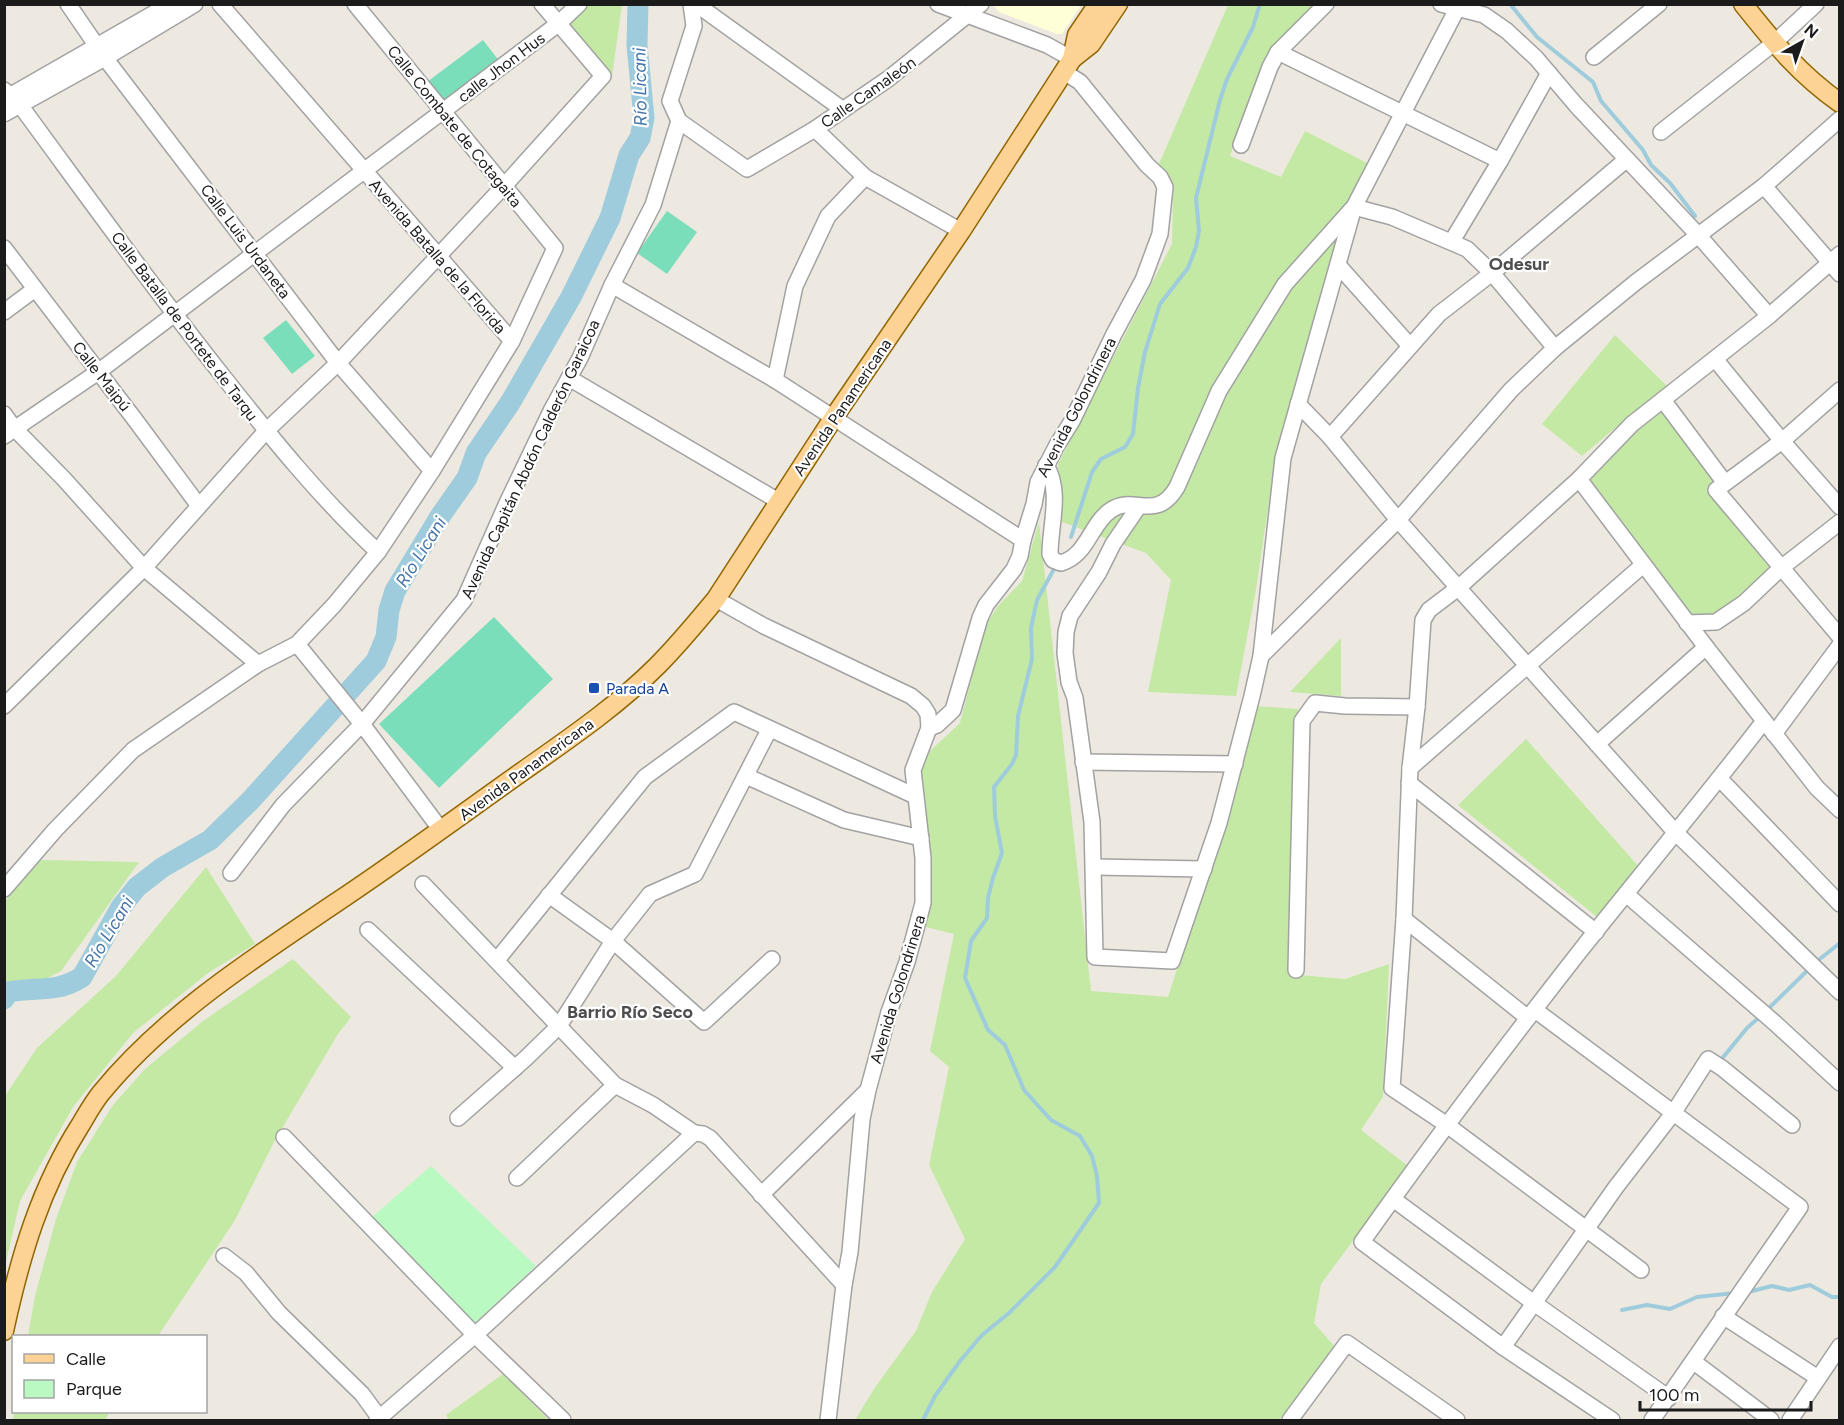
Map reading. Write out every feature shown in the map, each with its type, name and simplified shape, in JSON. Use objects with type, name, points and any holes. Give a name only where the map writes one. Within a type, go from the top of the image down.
[{"type":"main road","name":"Avenida Panamericana","points":[[1068,66],[1077,35],[1098,4]]},
{"type":"main road","name":"Avenida Panamericana","points":[[4,1331],[16,1273],[45,1190],[64,1150],[99,1095],[144,1046],[189,1006],[441,830],[616,702],[656,667],[716,598],[834,417],[962,231],[1068,66],[1091,44],[1118,4]]},
{"type":"main road","points":[[1743,4],[1795,67],[1839,103]]},
{"type":"street","name":"Calle Luis Urdaneta","points":[[68,4],[101,52],[338,363],[432,471]]},
{"type":"street","points":[[101,52],[170,4]]},
{"type":"street","points":[[4,114],[9,98],[195,4]]},
{"type":"street","name":"Avenida Batalla de la Florida","points":[[219,4],[512,341]]},
{"type":"street","name":"Calle Combate de Cotagaita","points":[[355,4],[555,248],[512,341]]},
{"type":"street","points":[[4,706],[144,568],[266,431],[338,363],[504,186],[603,76],[542,4]]},
{"type":"street","name":"calle Jhon Hus","points":[[9,432],[98,372],[558,24],[579,4]]},
{"type":"street","points":[[679,121],[670,101],[694,26],[691,4]]},
{"type":"street","points":[[696,4],[842,109]]},
{"type":"street","points":[[938,4],[1047,45],[1068,66]]},
{"type":"street","name":"Calle Camaleón","points":[[679,121],[747,168],[815,129],[888,79],[969,16],[981,4]]},
{"type":"street","points":[[1241,145],[1270,67],[1278,52],[1326,4]]},
{"type":"street","points":[[1441,4],[1484,15],[1507,32],[1549,73],[1769,316]]},
{"type":"street","points":[[1594,57],[1659,4]]},
{"type":"street","points":[[1661,132],[1774,43],[1816,4]]},
{"type":"street","points":[[1139,506],[1113,544],[1099,572],[1070,616],[1066,632],[1065,653],[1069,682],[1075,698],[1092,822],[1095,957],[1172,961],[1219,823],[1261,656],[1283,458],[1354,207],[1458,7]]},
{"type":"street","points":[[1278,52],[1500,161]]},
{"type":"street","name":"Avenida Golondrinera","points":[[828,1420],[850,1251],[862,1119],[867,1090],[889,1012],[918,926],[923,903],[921,838],[913,770],[929,728],[938,725],[953,710],[980,618],[986,605],[1014,569],[1020,556],[1038,482],[1072,421],[1143,280],[1160,234],[1165,187],[1160,177],[1147,165],[1068,66]]},
{"type":"street","points":[[1452,241],[1549,73]]},
{"type":"street","name":"Calle Batalla de Portete de Tarqu","points":[[9,98],[266,431],[318,494],[378,552]]},
{"type":"street","points":[[1261,656],[1398,520],[1510,390],[1555,348],[1636,282],[1764,186],[1839,119]]},
{"type":"street","name":"Avenida Capitán Abdón Calderón Garaicoa","points":[[231,873],[283,805],[362,724],[464,600],[507,503],[653,205],[679,121]]},
{"type":"street","points":[[815,129],[865,177],[962,231]]},
{"type":"street","points":[[1330,437],[1439,314],[1492,273],[1628,159]]},
{"type":"street","points":[[775,380],[795,286],[828,216],[865,177]]},
{"type":"street","points":[[1641,1270],[1447,1125],[1392,1088],[1404,919],[1409,775],[1417,707],[1423,620],[1429,610],[1458,588],[1579,479],[1632,424],[1836,264],[1764,186]]},
{"type":"street","points":[[1354,207],[1392,217],[1467,249],[1492,273],[1555,348]]},
{"type":"street","points":[[1046,465],[1052,481],[1054,509],[1050,554],[1053,560],[1061,563],[1080,551],[1109,510],[1123,505],[1159,505],[1172,494],[1219,391],[1285,284],[1354,207]]},
{"type":"street","name":"Calle Maipú","points":[[4,248],[199,506]]},
{"type":"street","points":[[1338,266],[1410,346]]},
{"type":"street","points":[[612,285],[775,380],[1023,540]]},
{"type":"street","points":[[4,312],[35,288]]},
{"type":"street","points":[[4,889],[55,830],[133,750],[258,664],[297,644],[334,605],[378,552],[432,471],[512,341]]},
{"type":"street","points":[[1715,359],[1839,507]]},
{"type":"street","points":[[569,378],[780,502]]},
{"type":"street","points":[[1839,390],[1782,441],[1716,490],[1839,637]]},
{"type":"street","points":[[1663,400],[1725,483]]},
{"type":"street","points":[[1298,404],[1330,437],[1398,520],[1676,833],[1839,992]]},
{"type":"street","points":[[4,414],[9,432],[64,479],[144,568],[258,664]]},
{"type":"street","points":[[1579,479],[1774,734],[1817,788],[1839,810]]},
{"type":"street","points":[[1688,623],[1716,622],[1744,603],[1780,568],[1839,522]]},
{"type":"street","points":[[1409,775],[1526,665],[1643,565]]},
{"type":"street","points":[[716,598],[764,626],[911,696],[923,706],[928,714],[929,728]]},
{"type":"street","points":[[297,644],[362,724],[441,830]]},
{"type":"street","points":[[1774,734],[1839,645]]},
{"type":"street","points":[[1597,744],[1706,647]]},
{"type":"street","points":[[1296,970],[1302,722],[1315,702],[1345,706],[1417,707]]},
{"type":"street","points":[[497,960],[645,777],[734,712],[915,796]]},
{"type":"street","points":[[1612,1420],[1503,1347],[1362,1242],[1532,1014],[1764,721]]},
{"type":"street","points":[[458,1118],[559,1026],[613,941],[650,894],[695,874],[769,730]]},
{"type":"street","points":[[1083,762],[1234,764]]},
{"type":"street","points":[[1409,775],[1596,932]]},
{"type":"street","points":[[746,776],[844,820],[921,838]]},
{"type":"street","points":[[1720,779],[1839,904]]},
{"type":"street","points":[[1094,867],[1204,869]]},
{"type":"street","points":[[423,884],[615,1085],[694,1133],[710,1138],[844,1285]]},
{"type":"street","points":[[1626,894],[1770,1019],[1839,1083]]},
{"type":"street","points":[[549,895],[613,941],[704,1022],[772,959]]},
{"type":"street","points":[[1404,919],[1532,1014],[1674,1112],[1800,1207],[1652,1420]]},
{"type":"street","points":[[368,930],[515,1068]]},
{"type":"street","points":[[1503,1347],[1616,1187],[1674,1112],[1708,1059],[1792,1125]]},
{"type":"street","points":[[517,1178],[615,1085]]},
{"type":"street","points":[[761,1195],[867,1090]]},
{"type":"street","points":[[224,1256],[246,1273],[279,1313],[362,1394],[379,1420],[694,1133]]},
{"type":"street","points":[[284,1137],[474,1335],[563,1420]]},
{"type":"street","points":[[1393,1199],[1534,1303],[1669,1398]]},
{"type":"street","points":[[1723,1316],[1818,1378]]},
{"type":"street","points":[[1292,1420],[1347,1343],[1457,1420]]},
{"type":"street","points":[[1790,1420],[1839,1346]]},
{"type":"street","points":[[1694,1362],[1771,1420]]},
{"type":"shaded area","points":[[1072,4],[1080,7],[1062,34],[1057,34],[999,12],[995,5]]},
{"type":"green space","points":[[588,5],[622,5],[612,76],[569,22]]},
{"type":"green space","points":[[1228,5],[1317,5],[1272,51],[1254,86],[1230,156],[1281,177],[1305,131],[1367,163],[1350,200],[1275,461],[1256,589],[1236,696],[1148,692],[1171,580],[1146,553],[1062,522],[1058,464],[1172,244],[1173,191],[1159,164]]},
{"type":"green space","points":[[483,40],[500,62],[444,104],[427,82]]},
{"type":"green space","points":[[667,211],[697,232],[667,274],[637,253]]},
{"type":"green space","points":[[286,320],[315,356],[292,374],[263,338]]},
{"type":"green space","points":[[1615,335],[1668,387],[1582,456],[1542,424]]},
{"type":"green space","points":[[1662,410],[1715,483],[1706,490],[1771,569],[1714,615],[1692,616],[1590,479],[1637,429]]},
{"type":"green space","points":[[1039,522],[1091,991],[1168,997],[1227,812],[1254,706],[1298,709],[1288,974],[1345,979],[1389,964],[1383,1097],[1361,1130],[1408,1166],[1321,1284],[1314,1323],[1335,1347],[1279,1420],[855,1420],[876,1386],[916,1331],[932,1292],[965,1239],[929,1165],[949,1067],[930,1051],[954,934],[922,926],[927,887],[921,772],[930,751],[960,723],[985,626],[998,606],[1022,581]]},
{"type":"green space","points":[[494,617],[553,679],[439,788],[379,724]]},
{"type":"green space","points":[[1341,638],[1341,696],[1290,692]]},
{"type":"green space","points":[[1526,739],[1639,867],[1597,917],[1458,805]]},
{"type":"green space","points":[[41,860],[139,862],[61,971],[44,980],[5,985],[5,902],[15,887]]},
{"type":"green space","points":[[206,867],[255,944],[208,973],[133,1033],[73,1107],[20,1201],[5,1266],[5,1096],[37,1048],[116,976]]},
{"type":"green space","points":[[293,959],[351,1017],[338,1034],[275,1140],[235,1220],[159,1335],[28,1335],[35,1296],[56,1219],[77,1162],[113,1105],[145,1069],[203,1021]]},
{"type":"green space","points":[[431,1166],[536,1266],[475,1323],[372,1217]]},
{"type":"green space","points":[[503,1374],[549,1420],[449,1420],[446,1415]]},
{"type":"green space","points":[[14,1413],[109,1413],[105,1420],[13,1420]]},
{"type":"waterway","name":"Río Licani","points":[[4,999],[8,992],[54,988],[82,977],[121,907],[137,887],[163,867],[210,840],[250,801],[376,661],[386,637],[389,610],[395,591],[441,515],[467,478],[476,453],[510,403],[571,297],[610,218],[629,155],[640,138],[644,118],[637,45],[638,4]]},
{"type":"waterway","points":[[1071,537],[1092,472],[1101,459],[1125,447],[1133,434],[1145,352],[1160,304],[1188,268],[1196,247],[1199,231],[1196,198],[1220,100],[1227,79],[1253,27],[1260,4]]},
{"type":"waterway","points":[[1510,4],[1537,37],[1593,82],[1601,101],[1695,216]]},
{"type":"waterway","points":[[923,1420],[935,1396],[960,1361],[982,1335],[1009,1313],[1055,1267],[1099,1203],[1097,1176],[1092,1156],[1080,1136],[1051,1120],[1024,1090],[1005,1045],[988,1030],[965,978],[971,941],[987,918],[988,898],[1002,853],[995,816],[994,787],[1012,764],[1016,755],[1018,716],[1032,659],[1031,628],[1037,600],[1054,569]]},
{"type":"waterway","points":[[1816,962],[1840,943]]},
{"type":"waterway","points":[[1767,1010],[1811,967]]},
{"type":"waterway","points":[[1720,1061],[1747,1028],[1762,1015]]},
{"type":"waterway","points":[[1748,1292],[1772,1286],[1789,1290],[1810,1285],[1832,1297],[1840,1297]]},
{"type":"waterway","points":[[1622,1310],[1647,1305],[1670,1309],[1697,1297],[1735,1293]]},
{"type":"place","name":"Parada A","points":[[594,688]]},
{"type":"district","name":"Odesur","points":[[1519,264]]},
{"type":"district","name":"Barrio Río Seco","points":[[630,1012]]}]
